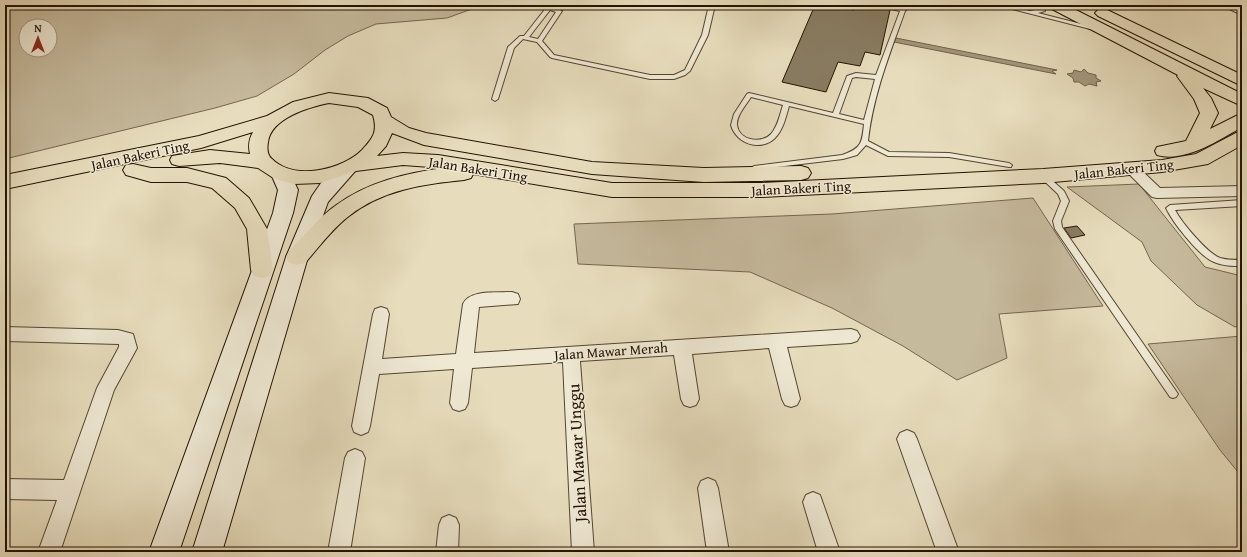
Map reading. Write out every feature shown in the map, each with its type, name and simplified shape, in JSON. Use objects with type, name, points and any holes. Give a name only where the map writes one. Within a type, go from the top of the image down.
[{"type":"main road","points":[[1055,5],[1242,101]]},
{"type":"main road","points":[[1086,5],[1242,81]]},
{"type":"main road","points":[[1182,71],[1202,98],[1209,113],[1197,153],[1242,153]]},
{"type":"main road","points":[[164,552],[262,270],[283,214],[288,190],[257,152],[258,141],[264,130],[274,120],[290,109],[309,102],[329,98],[342,98],[366,102],[378,110],[385,121],[386,132],[381,144],[370,155],[351,167],[328,188],[319,202],[297,257],[207,552]]},
{"type":"main road","name":"Jalan Bakeri Ting","points":[[385,121],[403,132],[424,139],[522,157],[592,168],[704,175],[1010,165],[1145,153],[1197,153],[1242,119]]},
{"type":"main road","name":"Jalan Bakeri Ting","points":[[5,182],[201,142],[274,120]]},
{"type":"main road","name":"Jalan Bakeri Ting","points":[[351,167],[403,159],[438,161],[612,190],[761,190],[1043,176],[1132,169],[1197,153],[1242,137]]},
{"type":"main road","name":"Jalan Bakeri Ting","points":[[5,195],[188,158],[234,157],[271,168]]},
{"type":"main road","points":[[271,168],[296,177],[312,178],[351,167]]},
{"type":"main road","points":[[133,170],[151,175],[187,175],[219,183],[242,203],[257,229],[262,270]]},
{"type":"main road","points":[[297,257],[342,211],[375,191],[406,180],[489,170]]},
{"type":"street","points":[[1226,5],[1242,12]]},
{"type":"street","points":[[1132,169],[1157,192],[1242,191]]},
{"type":"street","points":[[459,403],[471,304],[475,302],[512,299]]},
{"type":"street","points":[[361,426],[381,314]]},
{"type":"street","points":[[5,334],[118,337],[127,339],[128,348],[106,388],[49,552]]},
{"type":"street","name":"Jalan Mawar Merah","points":[[372,367],[851,336]]},
{"type":"street","points":[[776,340],[791,400]]},
{"type":"street","points":[[682,346],[690,399]]},
{"type":"street","name":"Jalan Mawar Unggu","points":[[571,354],[583,552]]},
{"type":"street","points":[[907,439],[948,552]]},
{"type":"street","points":[[339,552],[355,458]]},
{"type":"street","points":[[708,488],[718,552]]},
{"type":"street","points":[[5,489],[70,490]]},
{"type":"street","points":[[813,502],[829,552]]},
{"type":"street","points":[[447,552],[449,525]]},
{"type":"lane","points":[[526,37],[539,40],[552,56],[650,78],[677,76],[687,71],[705,35],[712,5]]},
{"type":"lane","points":[[876,5],[905,8]]},
{"type":"lane","points":[[896,5],[905,8]]},
{"type":"lane","points":[[1000,5],[1104,31]]},
{"type":"lane","points":[[1032,12],[1043,10],[1042,5]]},
{"type":"lane","points":[[495,99],[511,47],[516,41],[526,37],[548,9],[551,8],[560,11],[539,40]]},
{"type":"lane","points":[[704,175],[843,157],[855,153],[865,142],[867,122],[878,77],[905,8]]},
{"type":"lane","points":[[835,115],[849,77],[856,75],[878,77]]},
{"type":"lane","points":[[786,104],[774,135],[769,140],[762,142],[746,142],[740,138],[736,132],[735,119],[749,95],[867,122]]},
{"type":"lane","points":[[865,142],[888,154],[949,155],[1010,165]]},
{"type":"lane","points":[[1043,176],[1061,193],[1065,201],[1057,221],[1058,227],[1173,394]]},
{"type":"lane","points":[[1242,203],[1172,207],[1170,210],[1204,252],[1213,259],[1226,263],[1242,263]]},
{"type":"shaded area","points":[[5,5],[483,5],[447,18],[376,24],[348,36],[325,50],[294,74],[257,96],[215,108],[5,159]]},
{"type":"shaded area","points":[[896,38],[1057,70],[1052,71],[1056,74],[894,42]]},
{"type":"shaded area","points":[[1084,69],[1088,73],[1096,75],[1096,78],[1101,81],[1096,82],[1097,86],[1089,84],[1085,86],[1079,82],[1074,82],[1073,78],[1067,74],[1073,73],[1074,70],[1081,72]]},
{"type":"shaded area","points":[[1139,184],[1205,267],[1242,276],[1242,325],[1235,327],[1197,305],[1151,261],[1142,242],[1067,187]]},
{"type":"shaded area","points":[[1033,198],[1103,306],[999,314],[1007,358],[957,380],[903,346],[832,308],[750,272],[578,264],[574,224],[832,214]]},
{"type":"shaded area","points":[[1242,336],[1242,477],[1220,450],[1148,344]]},
{"type":"building","points":[[815,5],[828,5],[854,10],[855,5],[866,5],[890,10],[880,55],[865,52],[860,66],[838,62],[826,92],[782,82]]},
{"type":"building","points":[[1077,226],[1085,235],[1071,238],[1064,228]]}]
